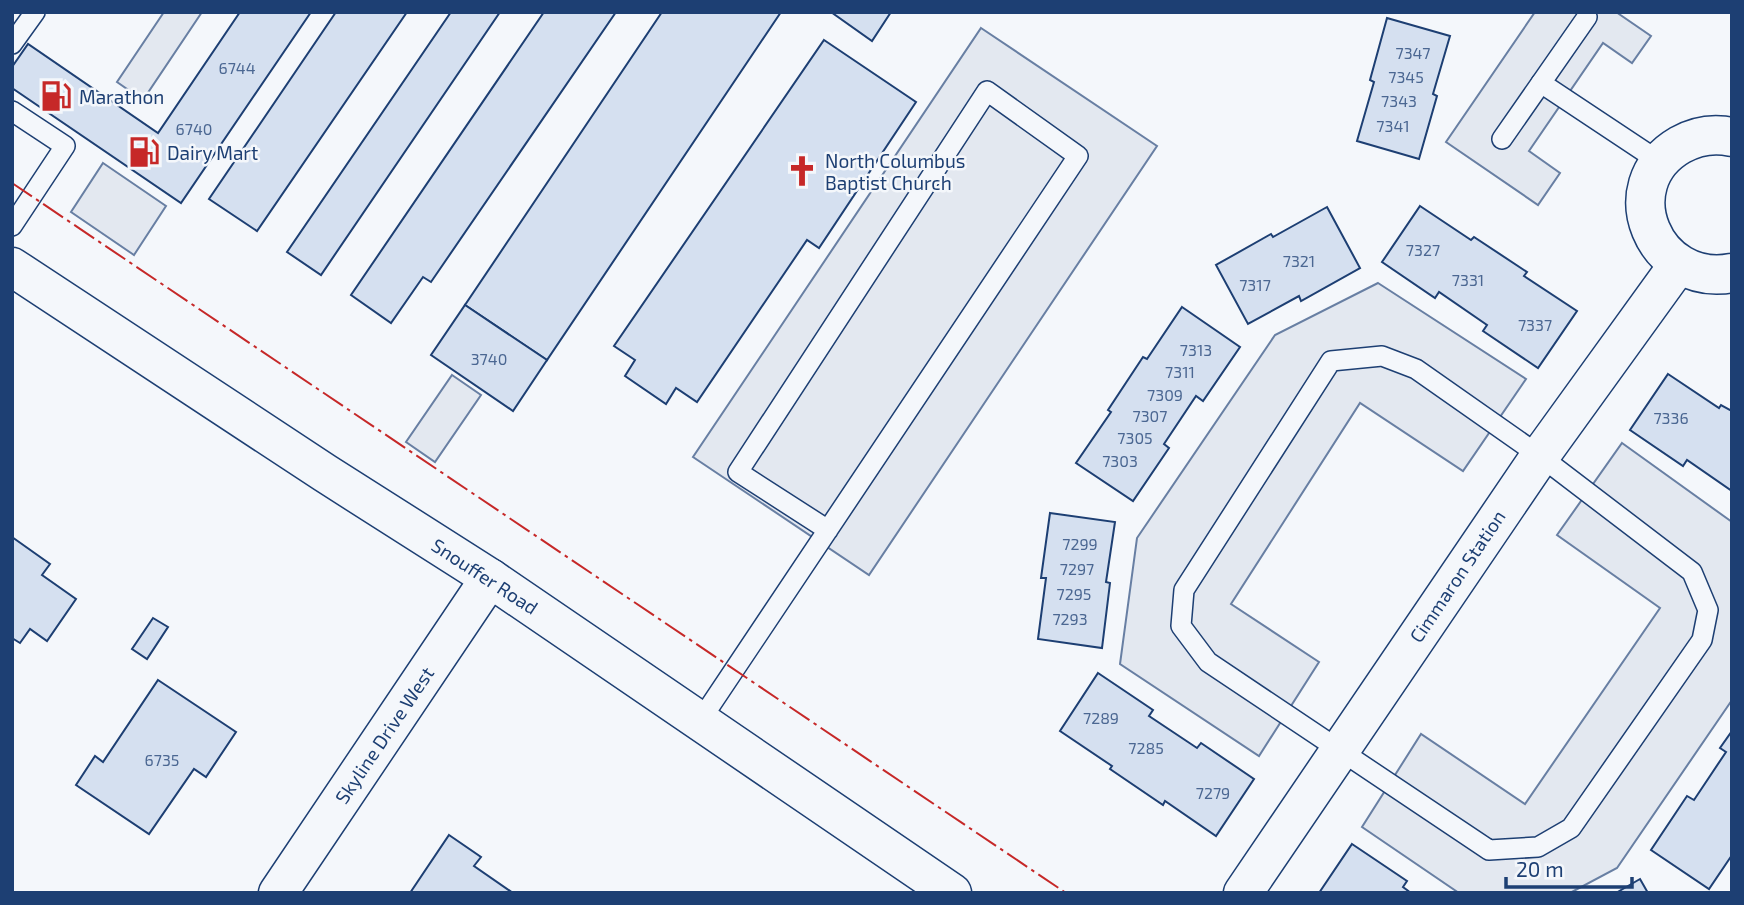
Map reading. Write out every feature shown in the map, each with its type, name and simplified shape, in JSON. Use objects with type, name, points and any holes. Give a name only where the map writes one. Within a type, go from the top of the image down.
[{"type":"street","points":[[1732,137],[1706,136],[1689,140],[1673,149],[1660,162],[1650,179],[1646,198],[1646,218],[1653,236],[1664,252],[1678,265],[1699,273],[1732,273]]},
{"type":"street","name":"Cimmaron Station","points":[[1243,893],[1540,456],[1678,265]]},
{"type":"street","name":"Snouffer Road","points":[[12,267],[490,578],[952,893]]},
{"type":"street","name":"Skyline Drive West","points":[[278,893],[490,578]]},
{"type":"lane","points":[[12,44],[35,12]]},
{"type":"lane","points":[[1502,139],[1587,17]]},
{"type":"lane","points":[[1541,83],[1660,162]]},
{"type":"lane","points":[[700,721],[828,530],[1078,156],[987,91],[738,472],[828,530]]},
{"type":"lane","points":[[12,111],[65,146],[12,226]]},
{"type":"lane","points":[[1382,356],[1416,369],[1540,456],[1692,572],[1707,610],[1702,640],[1571,828],[1538,847],[1489,849],[1209,662],[1181,626],[1184,590],[1331,361],[1382,356]]},
{"type":"shaded area","points":[[164,12],[202,12],[143,100],[117,82]]},
{"type":"shaded area","points":[[1535,12],[1616,12],[1651,36],[1632,63],[1603,43],[1529,151],[1560,173],[1538,205],[1446,142]]},
{"type":"shaded area","points":[[981,28],[1157,146],[869,575],[693,457]]},
{"type":"shaded area","points":[[103,163],[166,206],[134,255],[71,212]]},
{"type":"shaded area","points":[[1378,283],[1526,379],[1463,471],[1360,403],[1231,604],[1319,662],[1259,756],[1120,664],[1137,538],[1275,335]]},
{"type":"shaded area","points":[[452,375],[481,395],[435,462],[406,442]]},
{"type":"shaded area","points":[[1622,443],[1732,522],[1732,700],[1617,868],[1570,893],[1459,893],[1362,827],[1421,734],[1525,804],[1660,608],[1557,535]]},
{"type":"building","points":[[240,12],[311,12],[181,203],[12,88],[12,67],[28,44],[158,133]]},
{"type":"building","points":[[336,12],[407,12],[257,231],[209,199]]},
{"type":"building","points":[[451,12],[500,12],[321,275],[287,252]]},
{"type":"building","points":[[544,12],[616,12],[431,282],[423,277],[391,323],[351,295]]},
{"type":"building","points":[[662,12],[781,12],[547,360],[465,305]]},
{"type":"building","points":[[831,12],[891,12],[872,41]]},
{"type":"building","points":[[1387,18],[1450,36],[1433,94],[1437,96],[1419,159],[1357,141],[1374,82],[1370,80]]},
{"type":"building","name":"North Columbus Baptist Church","points":[[824,40],[916,102],[819,248],[807,240],[697,402],[676,388],[666,404],[625,376],[635,360],[614,346]]},
{"type":"building","points":[[1420,206],[1471,240],[1474,237],[1527,272],[1524,276],[1577,311],[1538,368],[1483,331],[1487,325],[1439,292],[1435,298],[1382,262]]},
{"type":"building","points":[[1327,207],[1360,268],[1301,301],[1299,296],[1248,324],[1216,265]]},
{"type":"building","points":[[465,305],[547,360],[513,411],[431,355]]},
{"type":"building","points":[[1182,307],[1240,347],[1203,401],[1196,396],[1164,444],[1169,448],[1133,501],[1076,463],[1111,412],[1108,410],[1143,357],[1147,359]]},
{"type":"building","points":[[1668,374],[1719,408],[1721,405],[1732,411],[1732,491],[1687,460],[1683,466],[1630,430]]},
{"type":"building","points":[[1050,513],[1115,522],[1106,582],[1110,583],[1102,648],[1038,639],[1046,578],[1041,578]]},
{"type":"building","points":[[12,537],[50,564],[42,575],[76,599],[47,641],[30,629],[20,643],[12,638]]},
{"type":"building","points":[[153,618],[168,627],[147,659],[132,649]]},
{"type":"building","points":[[1098,673],[1153,710],[1149,716],[1197,748],[1201,743],[1254,779],[1216,836],[1165,801],[1163,805],[1060,731]]},
{"type":"building","points":[[158,680],[236,732],[206,777],[194,769],[149,834],[76,785],[95,756],[103,762]]},
{"type":"building","points":[[1732,731],[1732,855],[1709,889],[1651,850],[1687,796],[1694,800],[1726,752],[1720,748]]},
{"type":"building","points":[[449,835],[481,857],[474,866],[513,893],[410,893]]},
{"type":"building","points":[[1352,844],[1407,881],[1403,887],[1411,893],[1319,893]]},
{"type":"building","points":[[1640,879],[1648,893],[1616,893]]},
{"type":"power","points":[[12,183],[1066,893]]},
{"type":"place","name":"Marathon","points":[[56,96]]},
{"type":"place","name":"Dairy Mart","points":[[144,152]]},
{"type":"place","name":"North Columbus Baptist Church","points":[[802,171]]}]
